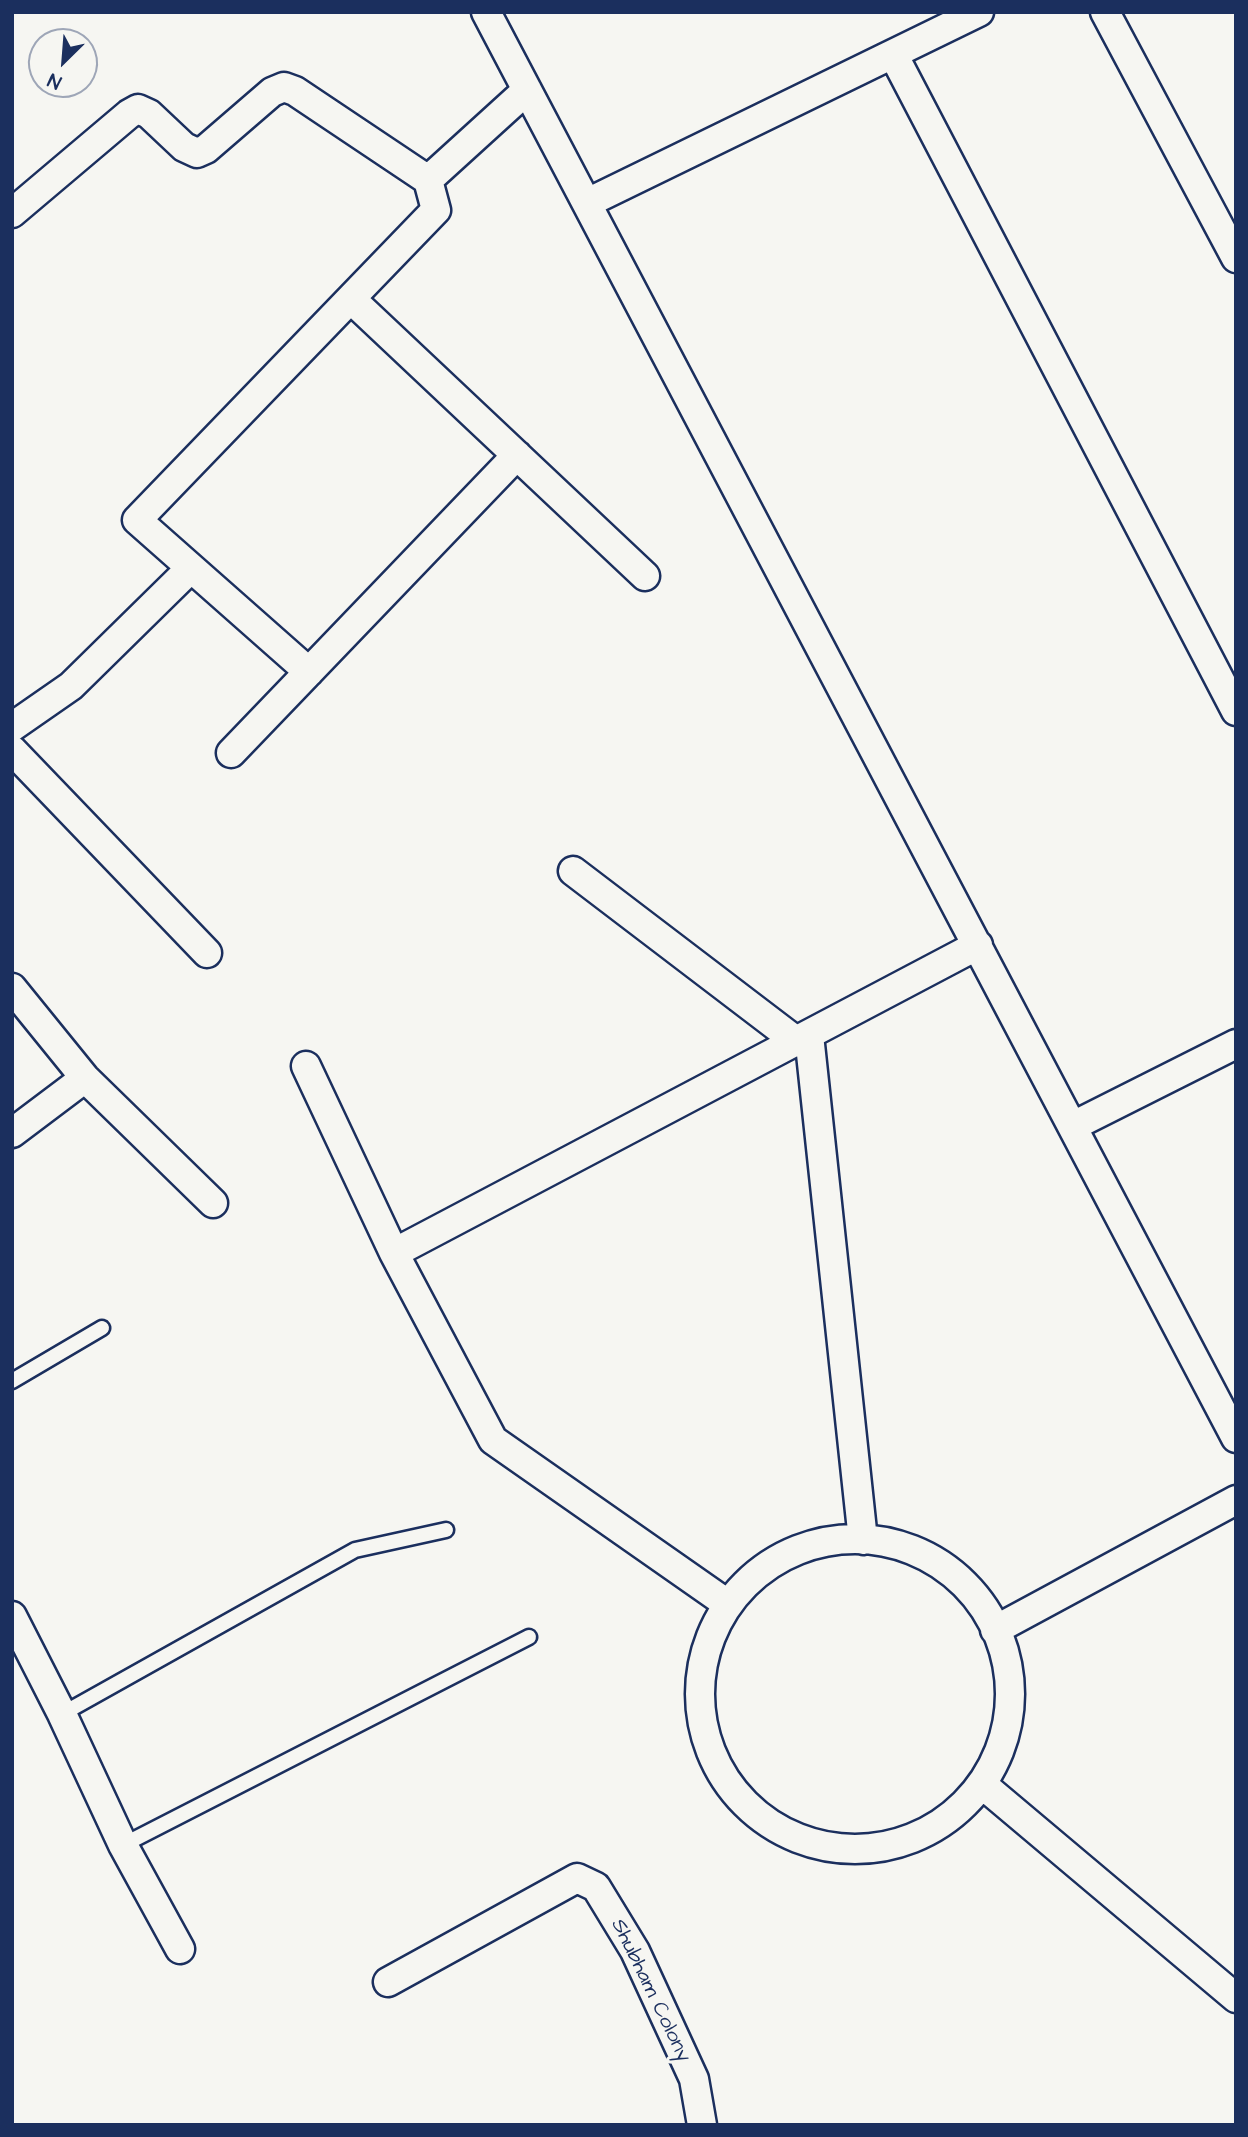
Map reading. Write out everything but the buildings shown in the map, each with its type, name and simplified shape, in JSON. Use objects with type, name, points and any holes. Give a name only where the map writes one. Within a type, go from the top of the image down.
[{"type":"street","points":[[485,12],[1236,1438]]},
{"type":"street","points":[[587,203],[979,12]]},
{"type":"street","points":[[1105,12],[1236,258]]},
{"type":"street","points":[[893,54],[1236,711]]},
{"type":"street","points":[[12,214],[138,109],[149,114],[184,148],[197,153],[206,149],[272,92],[284,87],[295,91],[428,180],[436,210],[137,520],[309,672]]},
{"type":"street","points":[[428,180],[527,90]]},
{"type":"street","points":[[351,299],[645,576]]},
{"type":"street","points":[[231,753],[517,455]]},
{"type":"street","points":[[12,727],[71,686],[191,568]]},
{"type":"street","points":[[12,750],[207,953]]},
{"type":"street","points":[[573,871],[803,1038],[863,1540]]},
{"type":"street","points":[[394,1253],[978,945]]},
{"type":"street","points":[[12,988],[85,1078],[213,1203]]},
{"type":"street","points":[[1073,1126],[1236,1044]]},
{"type":"street","points":[[306,1066],[394,1253],[493,1440],[726,1603]]},
{"type":"street","points":[[12,1133],[85,1078]]},
{"type":"street","points":[[995,1630],[1236,1500]]},
{"type":"street","points":[[828,1539],[890,1541],[946,1567],[987,1610],[1010,1668],[1010,1721],[983,1785],[946,1822],[881,1849],[811,1844],[764,1822],[720,1775],[700,1719],[701,1662],[726,1603],[779,1556],[828,1539]]},
{"type":"street","points":[[12,1616],[62,1714],[123,1845],[180,1949]]},
{"type":"street","points":[[983,1785],[1236,1998]]},
{"type":"street","name":"Shubham Colony","points":[[388,1982],[577,1878],[596,1887],[635,1951],[694,2079],[702,2125]]},
{"type":"lane","points":[[12,1381],[102,1328]]},
{"type":"lane","points":[[62,1714],[355,1550],[446,1531]]},
{"type":"lane","points":[[123,1845],[529,1637]]}]
